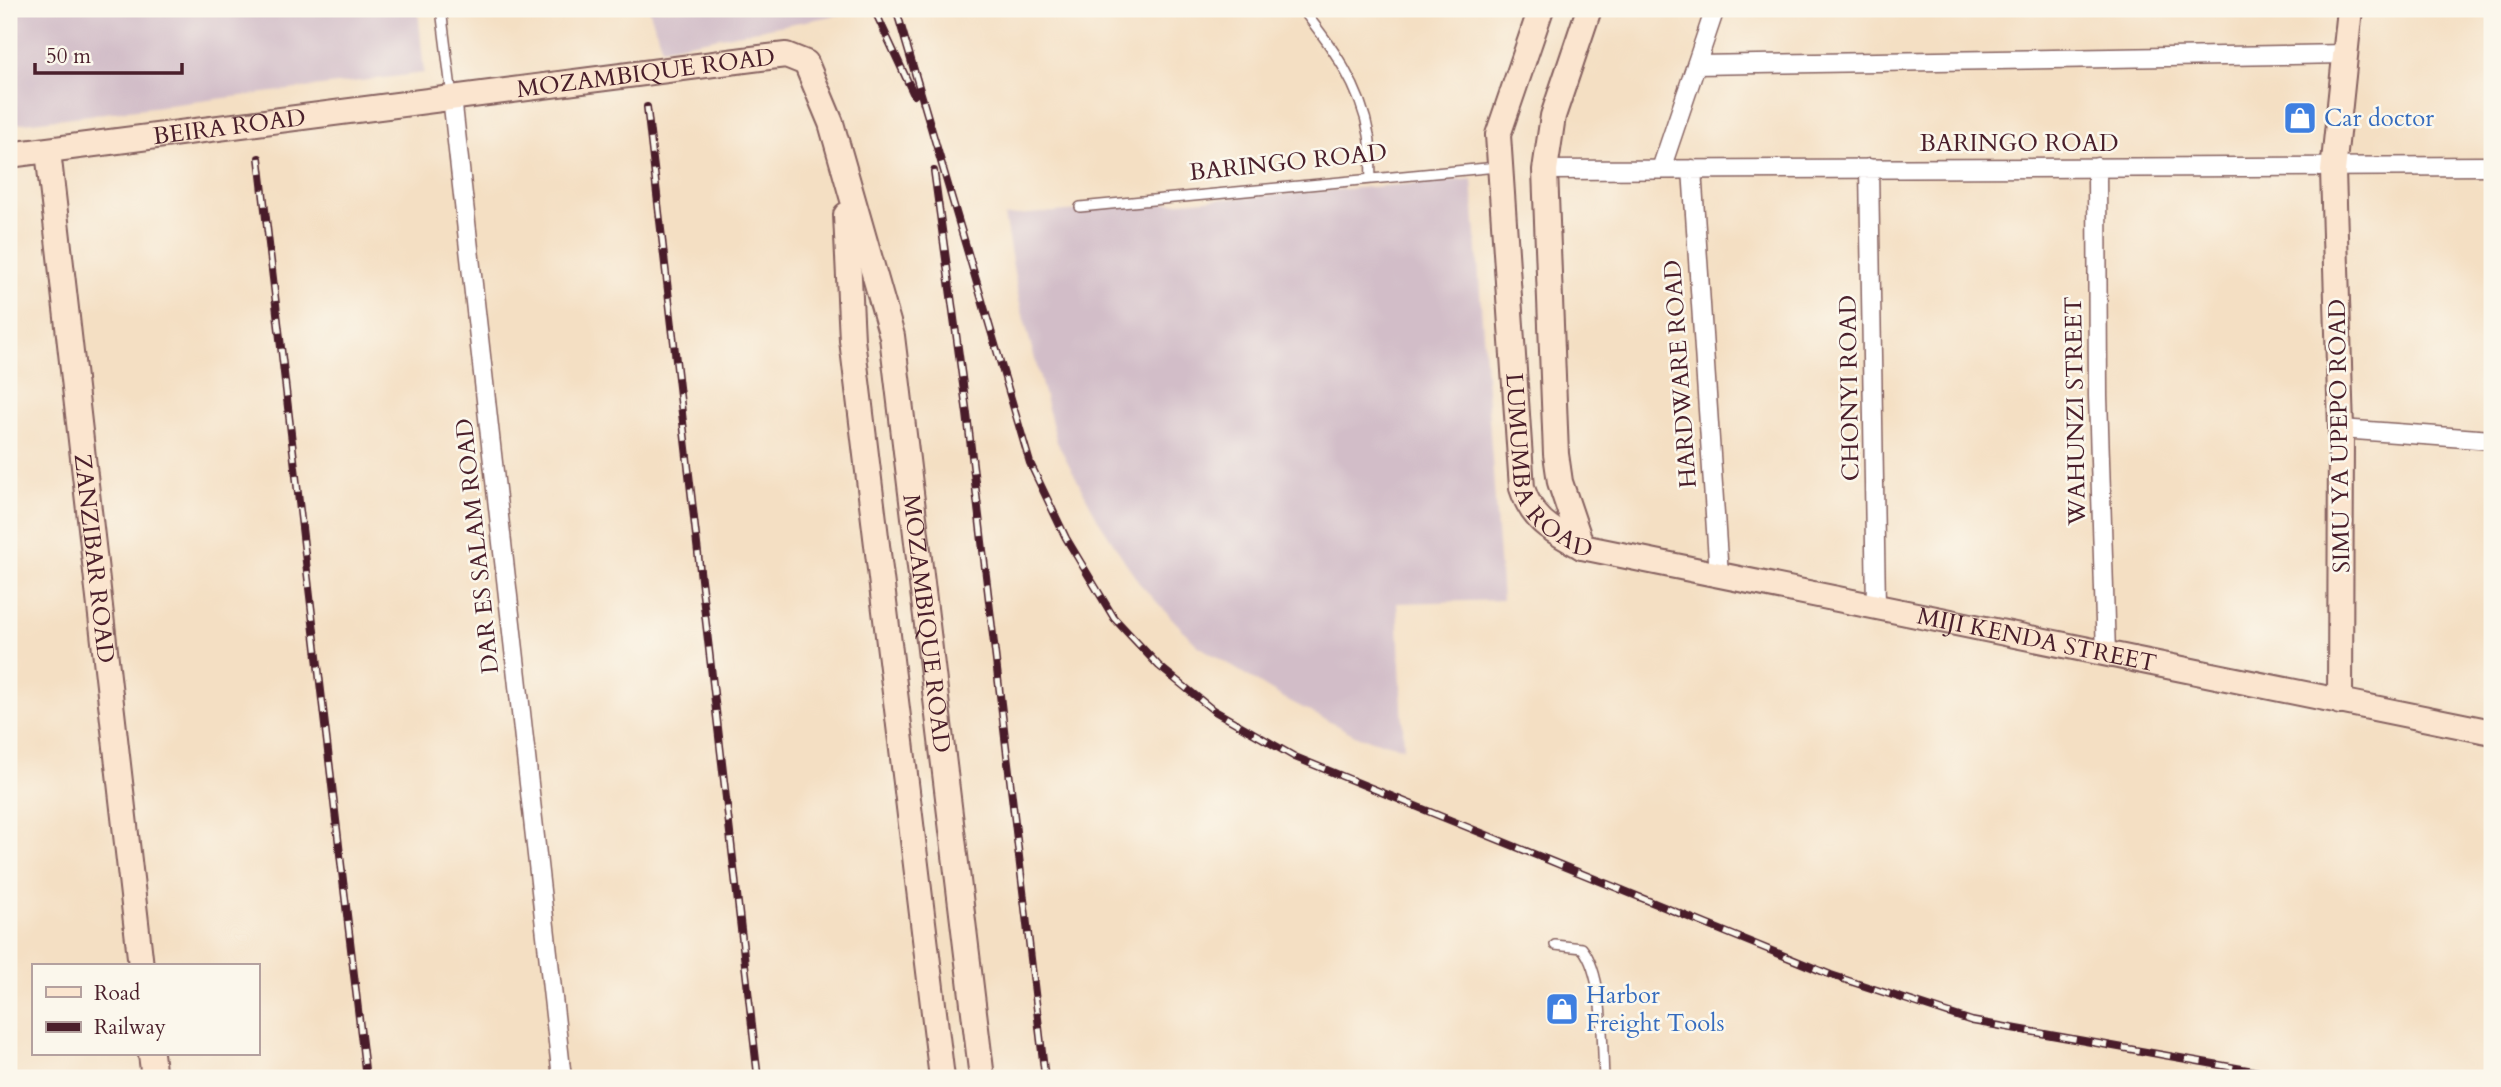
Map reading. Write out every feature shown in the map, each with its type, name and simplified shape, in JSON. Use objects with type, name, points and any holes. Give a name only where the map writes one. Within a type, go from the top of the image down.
[{"type":"street","name":"LUMUMBA ROAD","points":[[1541,9],[1498,135],[1522,488],[1529,509],[1553,531],[1582,547]]},
{"type":"street","name":"LUMUMBA ROAD","points":[[1582,547],[1560,482],[1551,376],[1545,170],[1553,116],[1589,9]]},
{"type":"street","points":[[1661,169],[1715,9]]},
{"type":"street","name":"SIMU YA UPEPO ROAD","points":[[2340,702],[2341,429],[2334,169],[2350,9]]},
{"type":"street","points":[[1696,65],[2345,54]]},
{"type":"street","name":"MOZAMBIQUE ROAD","points":[[452,97],[786,55],[806,63],[812,72],[891,336],[982,1078]]},
{"type":"street","name":"BEIRA ROAD","points":[[9,155],[452,97]]},
{"type":"street","name":"DAR ES SALAM ROAD","points":[[452,97],[562,1078]]},
{"type":"street","name":"ZANZIBAR ROAD","points":[[48,150],[141,964]]},
{"type":"street","name":"BARINGO ROAD","points":[[1545,170],[2097,167],[2334,169],[2492,166]]},
{"type":"street","name":"WAHUNZI STREET","points":[[2097,167],[2098,396],[2106,654]]},
{"type":"street","name":"CHONYI ROAD","points":[[1870,168],[1876,607]]},
{"type":"street","name":"HARDWARE ROAD","points":[[1692,169],[1719,575]]},
{"type":"street","name":"MOZAMBIQUE ROAD","points":[[844,172],[852,340],[942,1078]]},
{"type":"street","points":[[1514,377],[1551,376]]},
{"type":"street","points":[[2341,429],[2492,440]]},
{"type":"street","name":"MIJI KENDA STREET","points":[[1582,547],[2492,732]]},
{"type":"street","points":[[151,1056],[154,1078]]},
{"type":"lane","name":"DAR ES SALAM ROAD","points":[[441,9],[452,97]]},
{"type":"lane","points":[[1302,9],[1334,49],[1354,88],[1369,134],[1371,179]]},
{"type":"lane","name":"BARINGO ROAD","points":[[1080,207],[1501,166]]},
{"type":"lane","points":[[1555,945],[1582,948],[1590,959],[1602,1024],[1604,1078]]},
{"type":"shaded area","points":[[9,9],[418,9],[424,73],[9,125]]},
{"type":"shaded area","points":[[649,9],[864,9],[864,10],[662,48]]},
{"type":"shaded area","points":[[1472,179],[1502,600],[1397,603],[1404,748],[1359,737],[1282,697],[1197,645],[1139,583],[1099,521],[1057,442],[1019,300],[1004,216]]},
{"type":"railway","points":[[874,9],[914,95]]},
{"type":"railway","points":[[896,9],[1030,463],[1066,538],[1114,618],[1159,666],[1213,710],[1295,757],[1831,975],[1972,1021],[2293,1078]]},
{"type":"railway","points":[[647,107],[758,1078]]},
{"type":"railway","points":[[259,158],[366,1078]]},
{"type":"railway","points":[[934,171],[967,414],[1045,1078]]},
{"type":"place","name":"Car doctor","points":[[2300,118]]},
{"type":"place","name":"Harbor Freight Tools","points":[[1562,1009]]}]
